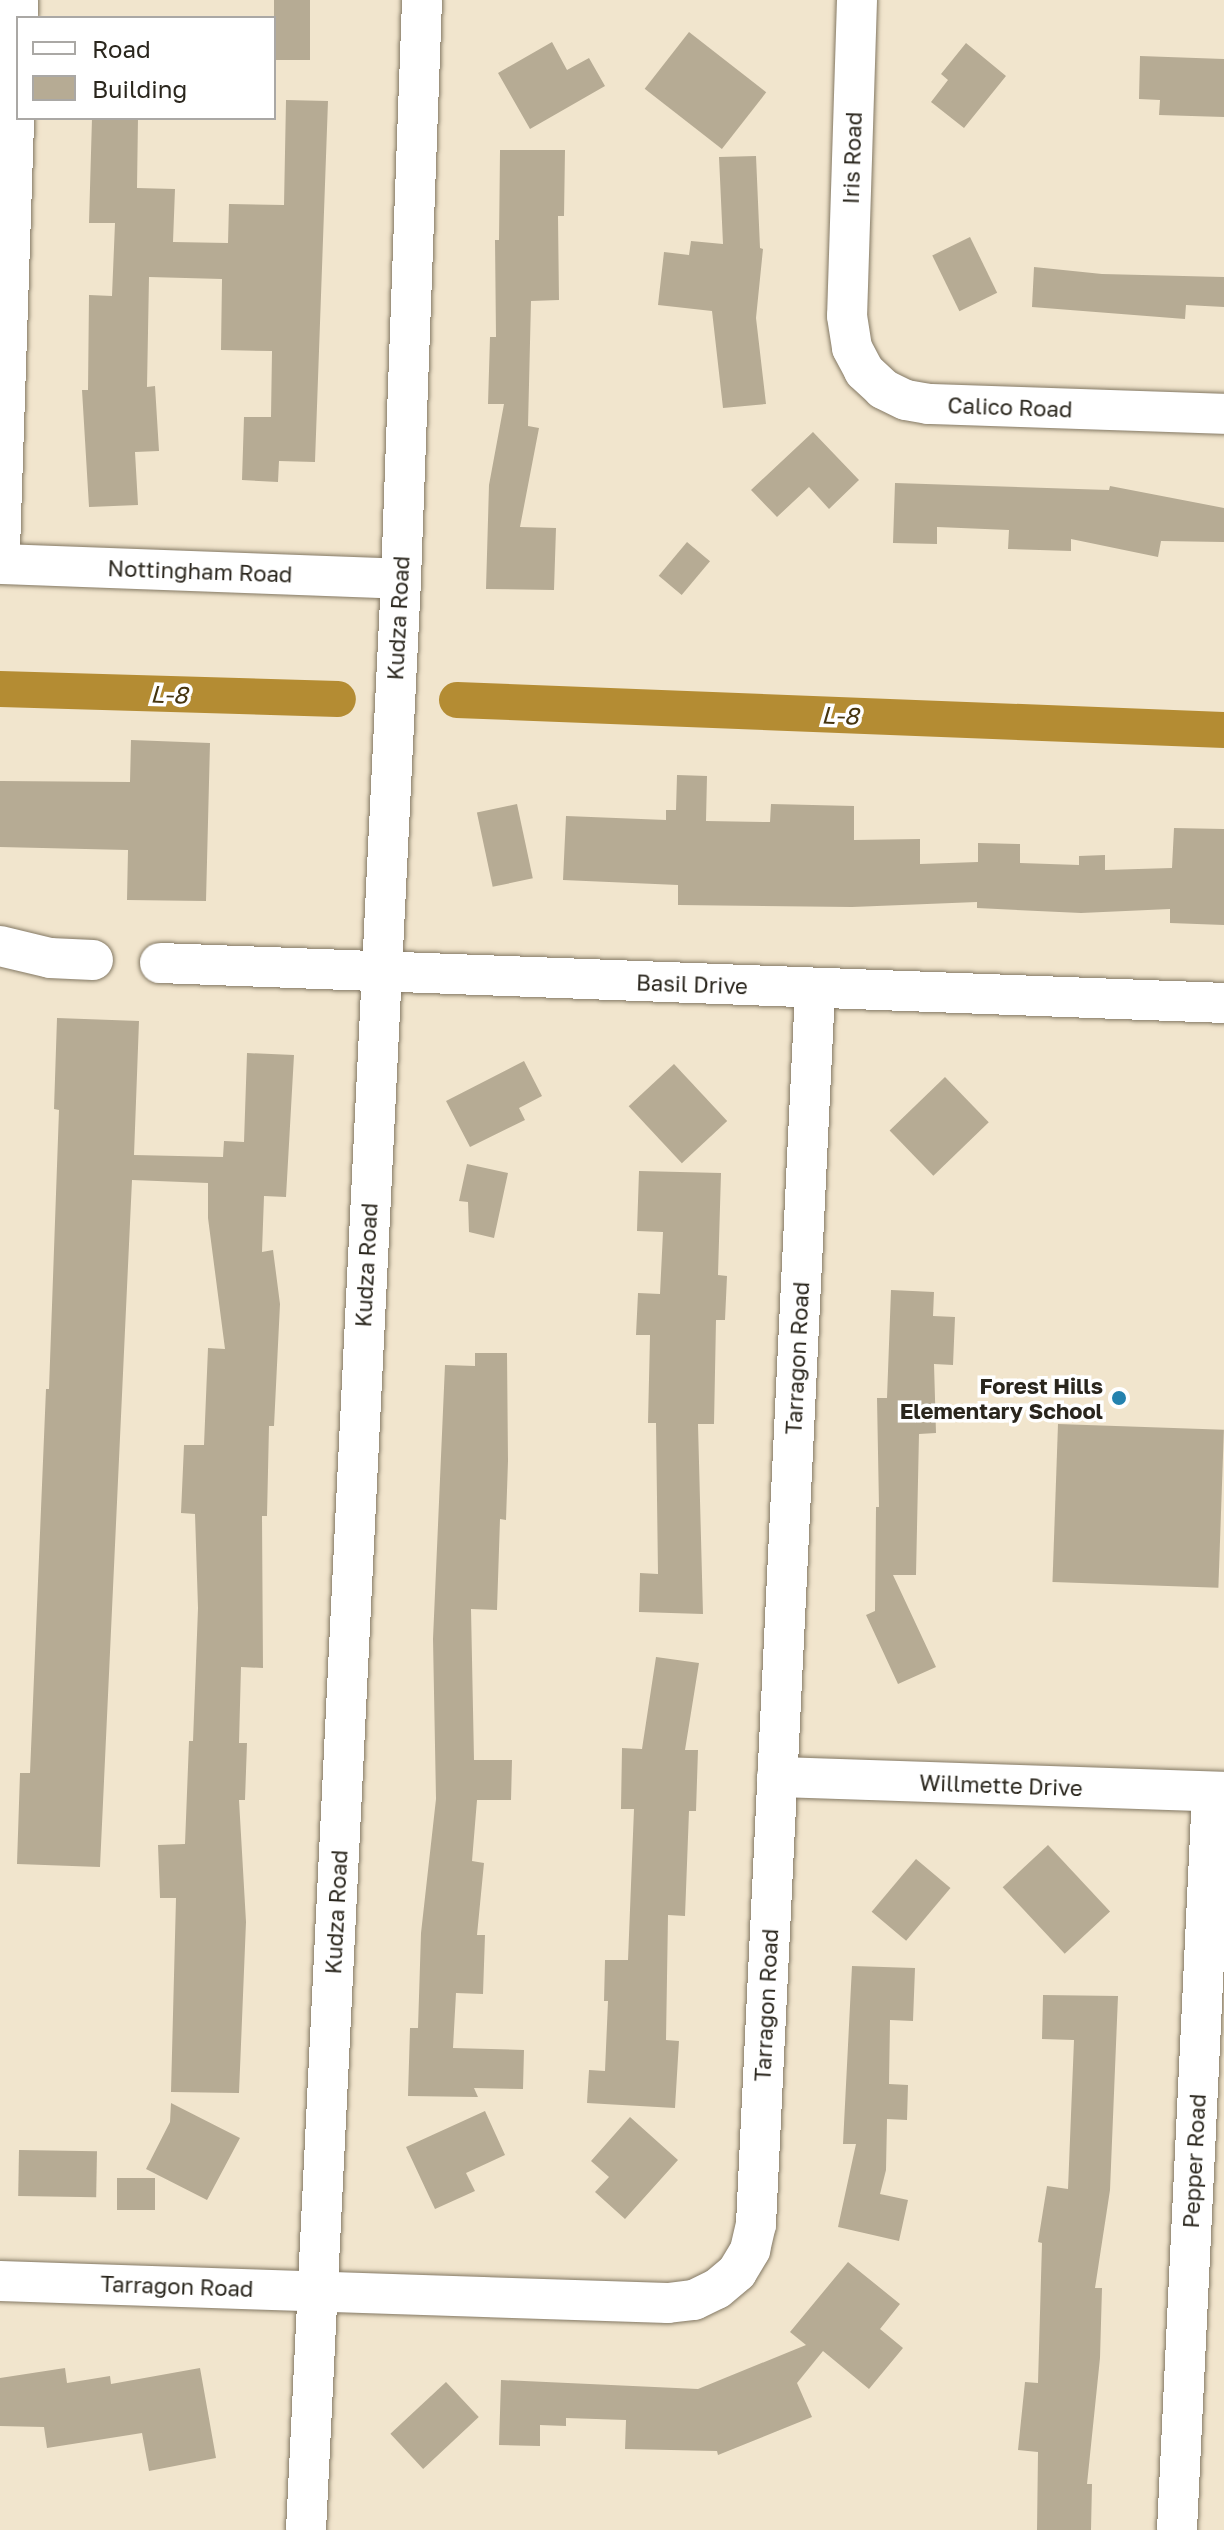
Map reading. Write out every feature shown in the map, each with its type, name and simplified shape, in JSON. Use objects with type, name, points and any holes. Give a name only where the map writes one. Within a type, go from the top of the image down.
[{"type":"street","name":"Kudza Road","points":[[306,2530],[401,579],[422,0]]},
{"type":"street","name":"Iris Road","points":[[847,316],[857,0]]},
{"type":"street","points":[[0,549],[16,61]]},
{"type":"street","name":"Calico Road","points":[[847,316],[852,348],[864,371],[883,389],[906,400],[929,404],[1224,414]]},
{"type":"street","name":"Nottingham Road","points":[[0,564],[401,579]]},
{"type":"street","points":[[0,946],[50,958],[93,960]]},
{"type":"street","name":"Basil Drive","points":[[160,963],[1224,1003]]},
{"type":"street","name":"Tarragon Road","points":[[0,2281],[668,2303],[694,2300],[717,2289],[737,2272],[750,2250],[756,2224],[815,989]]},
{"type":"street","name":"Willmette Drive","points":[[777,1777],[1218,1792]]},
{"type":"street","name":"Pepper Road","points":[[1177,2530],[1218,1792]]},
{"type":"building","points":[[274,0],[310,0],[310,60],[276,60]]},
{"type":"building","points":[[689,32],[766,92],[722,149],[645,89]]},
{"type":"building","points":[[552,42],[567,70],[589,58],[605,86],[530,129],[498,73]]},
{"type":"building","points":[[966,43],[1006,76],[964,128],[931,102],[948,80],[941,74]]},
{"type":"building","points":[[1140,56],[1224,59],[1224,117],[1159,115],[1160,100],[1139,99]]},
{"type":"building","points":[[286,100],[328,101],[315,462],[279,461],[278,482],[242,480],[244,417],[271,417],[272,351],[221,350],[222,279],[149,277],[147,387],[155,386],[159,451],[135,452],[138,505],[89,507],[82,390],[88,390],[89,295],[112,296],[115,223],[89,223],[92,120],[138,120],[137,188],[175,189],[173,242],[228,243],[229,204],[284,205]]},
{"type":"building","points":[[500,150],[565,150],[564,216],[558,216],[559,300],[531,301],[528,426],[539,428],[520,527],[556,528],[554,590],[486,589],[489,485],[504,404],[488,404],[490,337],[496,337],[495,240],[499,240]]},
{"type":"building","points":[[756,156],[760,248],[763,249],[756,318],[766,404],[723,408],[712,311],[658,305],[664,252],[689,255],[691,241],[723,244],[719,157]]},
{"type":"building","points":[[970,237],[997,293],[959,311],[932,255]]},
{"type":"building","points":[[1034,267],[1102,274],[1224,277],[1224,307],[1186,305],[1185,319],[1032,307]]},
{"type":"building","points":[[813,432],[859,480],[829,509],[809,487],[777,517],[751,490]]},
{"type":"building","points":[[895,483],[1109,490],[1110,486],[1224,508],[1224,542],[1161,541],[1158,557],[1071,539],[1071,551],[1008,549],[1009,530],[937,527],[937,544],[893,543]]},
{"type":"building","points":[[687,542],[710,561],[682,595],[659,576]]},
{"type":"building","points":[[131,740],[210,743],[206,901],[127,900],[128,850],[0,847],[0,781],[130,782]]},
{"type":"building","points":[[677,775],[707,776],[706,821],[770,822],[771,804],[854,806],[854,840],[920,839],[920,864],[978,862],[978,843],[1020,844],[1020,863],[1079,865],[1079,856],[1105,855],[1105,870],[1172,868],[1174,828],[1224,829],[1224,925],[1170,923],[1170,909],[1081,913],[977,908],[977,902],[852,907],[678,905],[678,885],[563,880],[566,816],[666,820],[666,810],[676,810]]},
{"type":"building","points":[[517,804],[533,878],[493,887],[477,813]]},
{"type":"building","points":[[57,1018],[139,1021],[134,1155],[223,1157],[224,1141],[244,1142],[247,1053],[294,1055],[286,1197],[264,1196],[262,1252],[273,1250],[280,1304],[274,1426],[269,1426],[267,1516],[262,1516],[263,1668],[241,1667],[239,1743],[247,1743],[245,1800],[239,1800],[246,1922],[239,2093],[171,2092],[176,1898],[160,1898],[158,1845],[185,1844],[189,1741],[193,1741],[198,1608],[195,1514],[181,1513],[184,1445],[204,1445],[208,1348],[225,1349],[208,1218],[208,1183],[132,1180],[100,1867],[17,1864],[20,1773],[30,1773],[46,1389],[49,1389],[59,1110],[54,1109]]},
{"type":"building","points":[[524,1061],[542,1096],[519,1108],[525,1120],[470,1147],[446,1101]]},
{"type":"building","points":[[674,1064],[727,1121],[682,1163],[629,1106]]},
{"type":"building","points":[[945,1077],[989,1122],[933,1176],[890,1130]]},
{"type":"building","points":[[467,1164],[508,1173],[494,1238],[469,1232],[468,1202],[459,1201]]},
{"type":"building","points":[[639,1171],[721,1173],[718,1275],[727,1276],[725,1320],[716,1320],[714,1424],[698,1424],[703,1614],[639,1612],[640,1573],[658,1574],[656,1423],[648,1423],[650,1335],[636,1335],[638,1293],[660,1294],[663,1232],[637,1231]]},
{"type":"building","points":[[891,1290],[934,1292],[933,1316],[955,1317],[953,1365],[934,1364],[936,1433],[919,1434],[916,1575],[893,1575],[936,1667],[898,1684],[866,1615],[875,1611],[876,1507],[879,1507],[877,1398],[887,1398]]},
{"type":"building","points":[[475,1353],[507,1353],[508,1461],[506,1520],[500,1519],[497,1610],[471,1609],[474,1760],[512,1760],[511,1800],[477,1800],[472,1861],[484,1863],[477,1935],[485,1935],[483,1994],[456,1993],[453,2048],[524,2050],[523,2089],[474,2088],[478,2097],[408,2096],[410,2028],[418,2028],[421,1933],[436,1799],[433,1639],[445,1365],[475,1366]]},
{"type":"building","points":[[1058,1424],[1224,1430],[1218,1588],[1052,1582]]},
{"type":"building","points":[[656,1657],[699,1663],[685,1750],[698,1750],[696,1811],[689,1811],[685,1916],[668,1915],[666,2040],[679,2041],[675,2108],[587,2103],[589,2070],[605,2071],[608,2001],[604,2001],[605,1960],[628,1960],[634,1809],[621,1809],[622,1748],[642,1749]]},
{"type":"building","points":[[1048,1845],[1110,1912],[1065,1954],[1003,1887]]},
{"type":"building","points":[[916,1859],[950,1888],[906,1941],[872,1912]]},
{"type":"building","points":[[852,1966],[915,1968],[913,2021],[890,2020],[889,2084],[908,2085],[907,2120],[887,2119],[886,2170],[880,2194],[908,2200],[899,2241],[838,2227],[856,2144],[843,2144]]},
{"type":"building","points":[[1043,1995],[1118,1996],[1110,2190],[1095,2288],[1102,2288],[1100,2358],[1087,2484],[1092,2484],[1091,2530],[1037,2530],[1038,2452],[1018,2450],[1025,2382],[1038,2383],[1042,2243],[1038,2242],[1047,2186],[1068,2189],[1074,2040],[1042,2039]]},
{"type":"building","points":[[171,2103],[240,2138],[207,2200],[146,2169],[170,2122]]},
{"type":"building","points":[[485,2111],[505,2155],[466,2173],[475,2191],[435,2209],[406,2147]]},
{"type":"building","points":[[630,2117],[678,2160],[625,2219],[595,2192],[609,2177],[591,2161]]},
{"type":"building","points":[[19,2150],[97,2151],[96,2197],[18,2196]]},
{"type":"building","points":[[117,2178],[155,2178],[155,2210],[117,2210]]},
{"type":"building","points":[[848,2262],[900,2304],[880,2329],[903,2348],[869,2389],[823,2351],[797,2383],[812,2417],[718,2455],[717,2451],[625,2449],[626,2420],[566,2418],[566,2426],[540,2425],[540,2446],[499,2445],[501,2380],[698,2389],[806,2345],[790,2332]]},
{"type":"building","points":[[65,2368],[67,2383],[110,2376],[111,2384],[200,2368],[216,2458],[149,2471],[142,2433],[47,2448],[44,2427],[0,2426],[0,2378]]},
{"type":"building","points":[[446,2382],[479,2417],[423,2469],[390,2434]]},
{"type":"waterway","name":"L-8","points":[[0,689],[338,699]]},
{"type":"waterway","name":"L-8","points":[[457,700],[1224,730]]},
{"type":"place","name":"Forest Hills Elementary School","points":[[1119,1398]]}]
